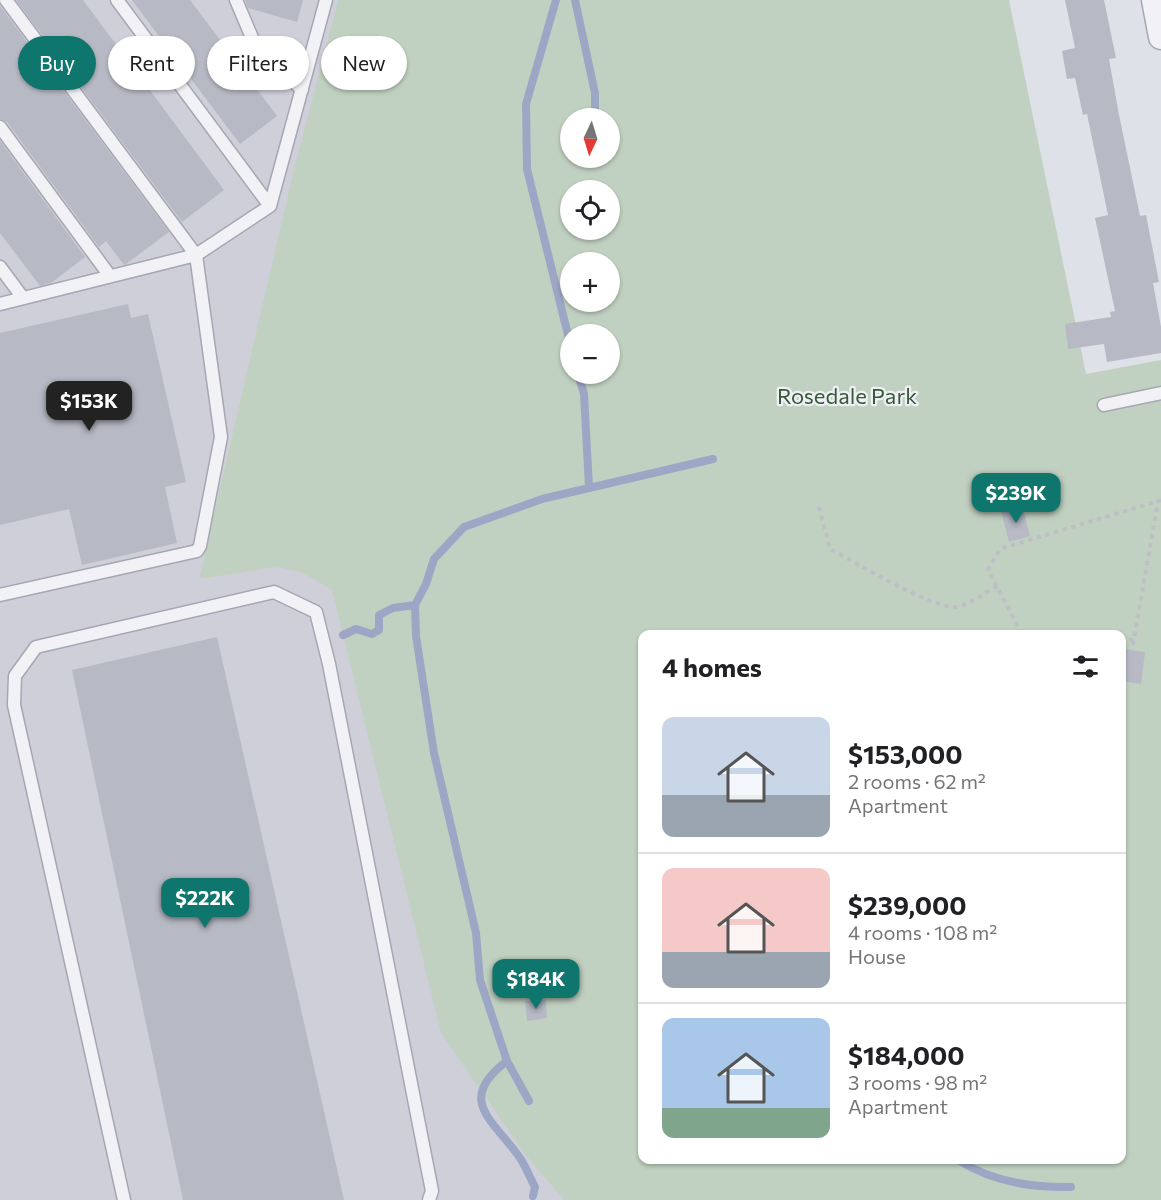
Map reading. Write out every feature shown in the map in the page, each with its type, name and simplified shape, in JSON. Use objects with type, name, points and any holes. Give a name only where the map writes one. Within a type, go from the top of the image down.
[{"type":"street","points":[[1154,0],[1161,37]]},
{"type":"lane","points":[[0,595],[189,555],[197,551],[200,546],[221,437],[196,255],[6,0]]},
{"type":"lane","points":[[117,0],[270,206]]},
{"type":"lane","points":[[236,0],[251,36]]},
{"type":"lane","points":[[309,64],[326,0]]},
{"type":"lane","points":[[0,304],[196,255],[270,206],[302,90]]},
{"type":"lane","points":[[0,127],[110,276]]},
{"type":"lane","points":[[0,267],[23,298]]},
{"type":"lane","points":[[1104,405],[1161,393]]},
{"type":"lane","points":[[124,1200],[14,705],[15,676],[36,646],[274,592],[316,612],[319,623],[329,664],[432,1191],[429,1200]]},
{"type":"path","points":[[1020,630],[988,570],[1000,549],[1159,501],[1133,642],[1126,640]]},
{"type":"path","points":[[819,507],[830,549],[910,591],[947,607],[957,607],[997,586]]},
{"type":"shaded area","points":[[0,0],[348,0],[343,36],[321,36],[321,90],[337,90],[278,557],[342,576],[587,1200],[0,1200]]},
{"type":"green space","name":"Rosedale Park","points":[[338,0],[1009,0],[1086,374],[1161,360],[1161,1200],[564,1200],[524,1153],[441,1033],[332,590],[301,572],[275,567],[199,579],[292,178],[321,66],[321,90],[407,90],[407,36],[329,36]]},
{"type":"building","points":[[16,0],[83,0],[110,36],[108,90],[150,90],[224,190],[182,222],[83,90],[96,90],[96,36],[43,36]]},
{"type":"building","points":[[132,0],[190,0],[217,36],[207,36],[207,90],[258,90],[277,116],[240,144],[195,84],[195,36],[159,36]]},
{"type":"building","points":[[245,0],[303,0],[297,22],[248,8]]},
{"type":"building","points":[[1065,0],[1104,0],[1116,58],[1109,59],[1119,115],[1140,216],[1146,215],[1159,282],[1153,283],[1161,327],[1161,353],[1107,362],[1104,344],[1068,349],[1065,324],[1111,317],[1110,312],[1115,311],[1095,218],[1108,215],[1087,114],[1083,115],[1075,78],[1067,79],[1062,51],[1075,48]]},
{"type":"building","points":[[0,6],[22,36],[18,36],[18,90],[63,90],[169,232],[124,265],[106,241],[99,247],[7,122],[0,119]]},
{"type":"building","points":[[0,141],[85,257],[51,283],[40,286],[0,233]]},
{"type":"building","points":[[128,304],[131,318],[148,314],[186,482],[165,487],[177,543],[82,565],[69,509],[0,525],[0,333]]},
{"type":"building","points":[[1022,505],[1030,536],[1009,542],[1001,511]]},
{"type":"building","points":[[217,637],[344,1200],[183,1200],[72,670]]},
{"type":"building","points":[[1126,649],[1145,652],[1141,684],[1126,682]]},
{"type":"building","points":[[546,1000],[547,1018],[527,1021],[525,1001]]},
{"type":"waterway","points":[[556,0],[526,104],[527,169],[565,324]]},
{"type":"waterway","points":[[575,0],[595,93],[595,108]]},
{"type":"waterway","points":[[581,384],[584,394],[589,487]]},
{"type":"waterway","points":[[529,1101],[507,1061],[480,980],[476,933],[434,753],[416,636],[415,605],[426,584],[434,559],[464,527],[542,499],[713,459]]},
{"type":"waterway","points":[[343,635],[356,629],[372,634],[379,630],[379,615],[393,608],[415,605]]},
{"type":"waterway","points":[[507,1061],[491,1075],[483,1088],[481,1100],[484,1111],[491,1122],[524,1165],[535,1187],[533,1196]]},
{"type":"waterway","points":[[965,1164],[1012,1182],[1071,1187]]}]
